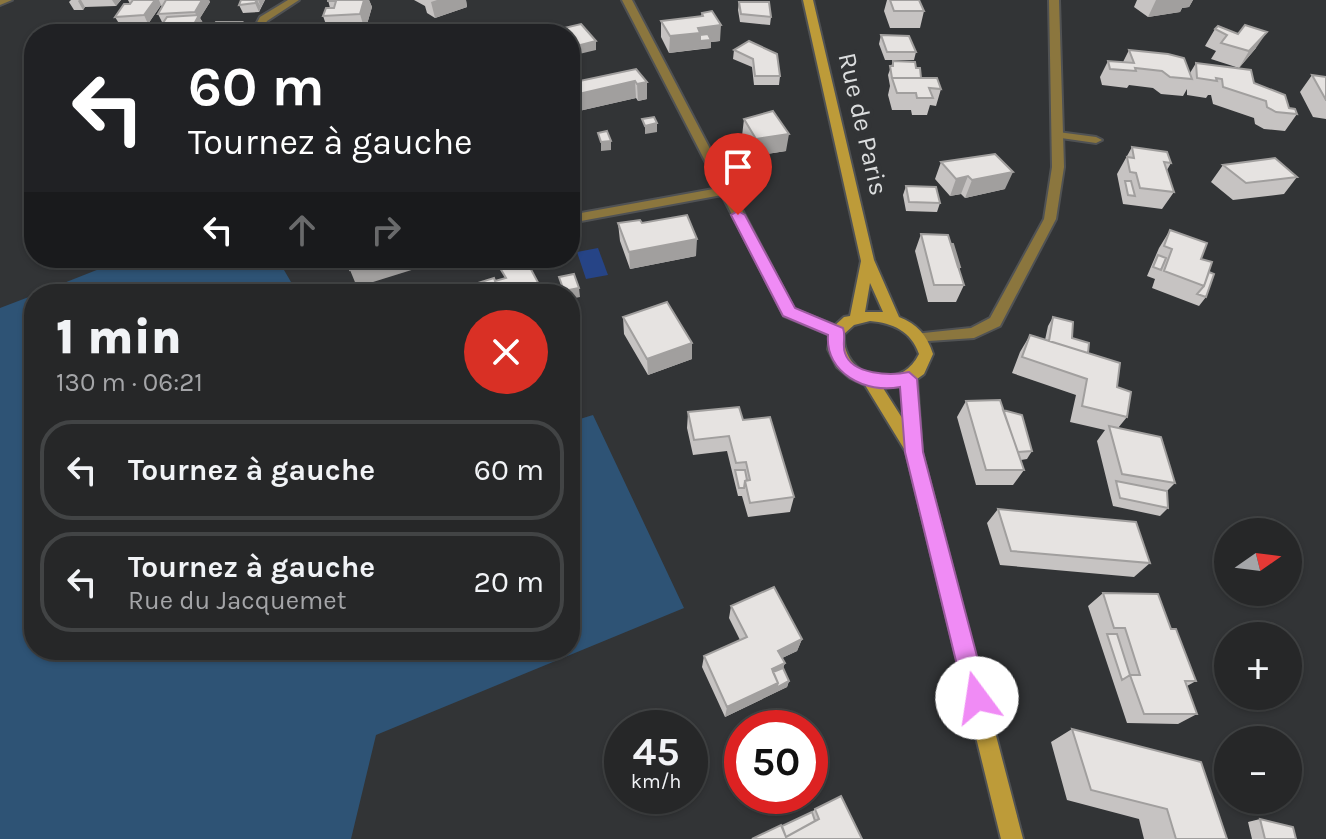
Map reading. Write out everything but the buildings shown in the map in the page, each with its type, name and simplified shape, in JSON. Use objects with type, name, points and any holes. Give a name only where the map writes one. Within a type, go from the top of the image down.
[{"type":"main road","name":"Rue de Paris","points":[[808,0],[867,260],[893,319]]},
{"type":"main road","name":"Rue de Paris","points":[[857,318],[867,260]]},
{"type":"main road","points":[[857,318],[893,319],[919,338],[926,354],[924,365],[909,379],[887,383],[871,381],[842,364],[835,351],[837,332],[857,318]]},
{"type":"main road","points":[[909,379],[914,452],[1012,839]]},
{"type":"main road","points":[[871,381],[914,452]]},
{"type":"street","points":[[0,2],[7,0]]},
{"type":"street","points":[[261,24],[263,19],[294,0]]},
{"type":"street","points":[[627,0],[789,312],[837,332]]},
{"type":"street","points":[[919,338],[974,333],[995,322],[1050,219],[1058,167],[1054,0]]},
{"type":"street","points":[[1058,135],[1096,140]]},
{"type":"street","points":[[580,217],[725,191]]},
{"type":"shaded area","points":[[102,268],[283,268],[292,284],[61,284]]},
{"type":"shaded area","points":[[24,299],[24,660],[558,660],[376,735],[351,839],[0,839],[0,308]]},
{"type":"shaded area","points":[[593,415],[684,608],[580,651],[580,419]]},
{"type":"water","points":[[598,248],[608,275],[586,279],[580,251]]},
{"type":"route","points":[[738,215],[789,312],[837,332],[835,351],[842,364],[871,381],[887,383],[909,379],[914,452],[977,698]]}]
